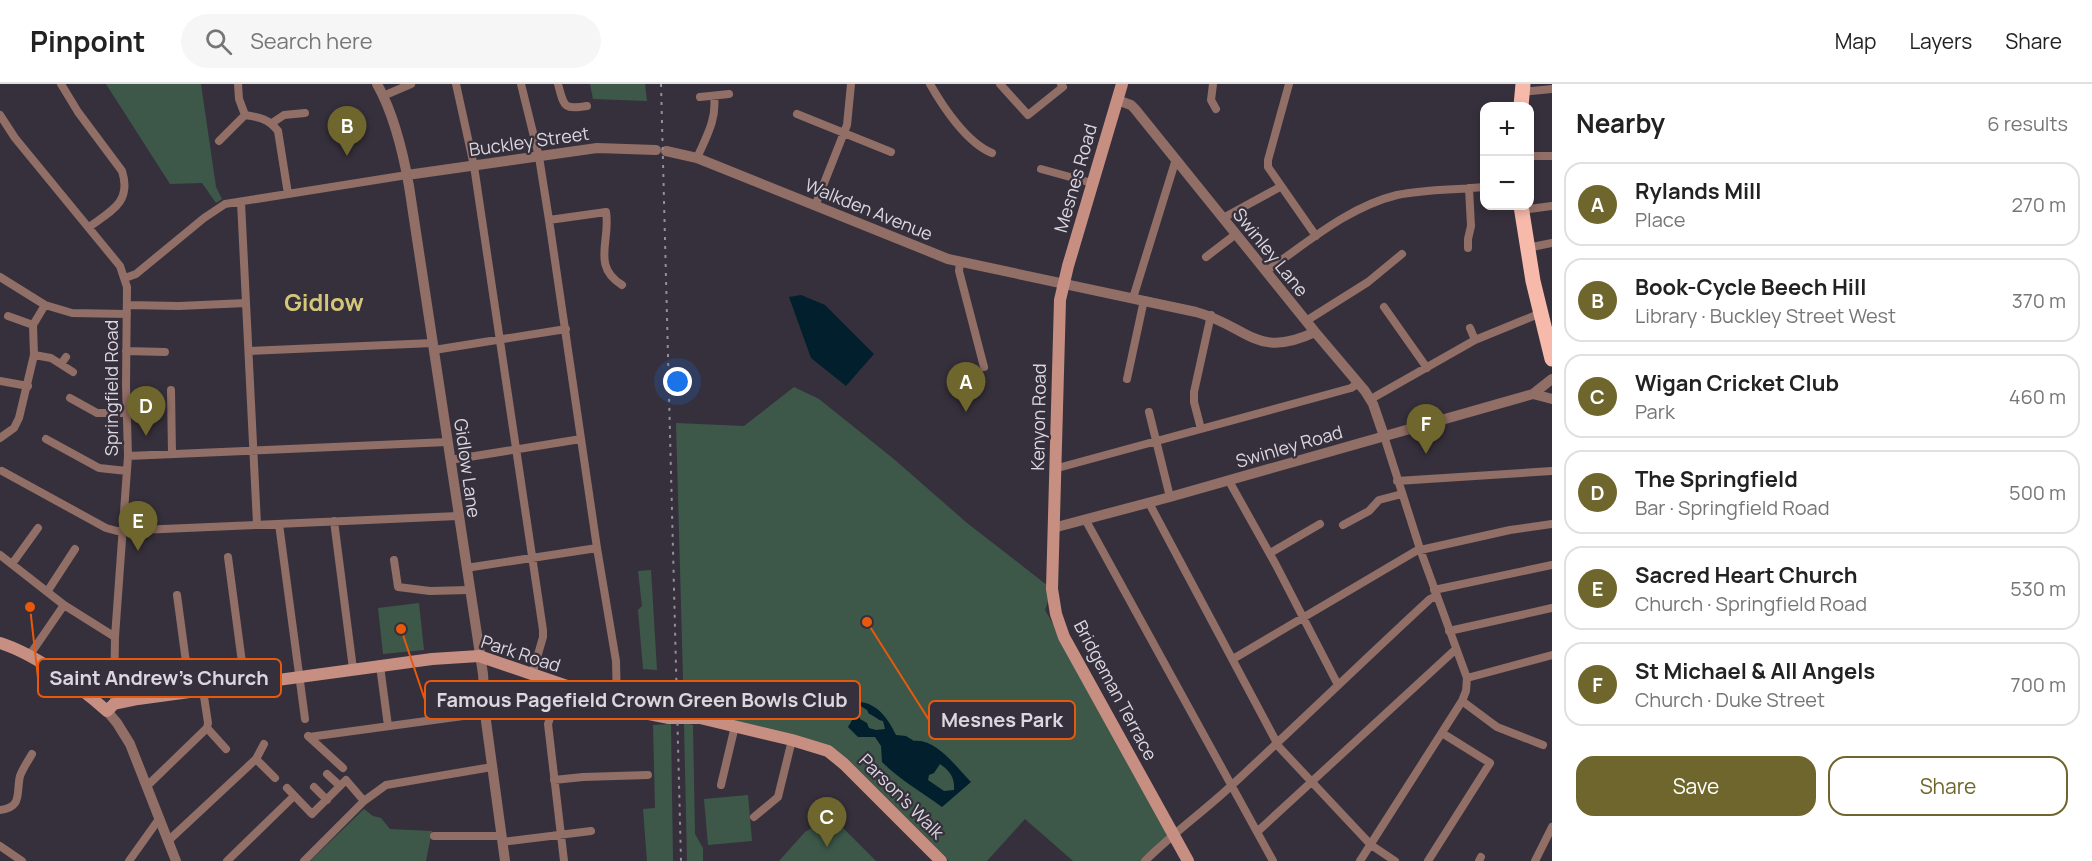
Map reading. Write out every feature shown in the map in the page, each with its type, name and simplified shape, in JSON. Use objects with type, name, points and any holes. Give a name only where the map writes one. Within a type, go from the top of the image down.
[{"type":"highway","points":[[1521,210],[1527,248],[1551,351]]},
{"type":"main road","name":"Mesnes Road","points":[[1064,283],[1120,85]]},
{"type":"main road","name":"Kenyon Road","points":[[1052,553],[1058,322],[1064,283]]},
{"type":"main road","name":"Bridgeman Terrace","points":[[1052,553],[1053,596],[1061,630],[1188,861]]},
{"type":"main road","points":[[0,644],[29,656],[110,708]]},
{"type":"main road","name":"Park Road","points":[[110,708],[196,691],[455,656],[479,656],[617,704],[660,716],[694,717],[735,726],[820,747],[837,758]]},
{"type":"main road","name":"Parson's Walk","points":[[837,758],[941,861]]},
{"type":"street","points":[[61,84],[78,112],[122,171],[125,181],[125,190],[116,207],[89,227]]},
{"type":"street","points":[[238,84],[245,115]]},
{"type":"street","name":"Gidlow Lane","points":[[377,84],[383,96],[407,175],[479,656],[505,861]]},
{"type":"street","points":[[383,96],[411,84]]},
{"type":"street","points":[[456,84],[474,166],[533,558],[543,637],[532,675]]},
{"type":"street","points":[[521,84],[539,157],[549,220],[597,548],[616,661],[617,704]]},
{"type":"street","points":[[558,84],[563,104],[572,108],[587,106]]},
{"type":"street","points":[[815,206],[847,125],[851,84]]},
{"type":"street","points":[[930,84],[958,124],[973,140],[992,153]]},
{"type":"street","points":[[1000,84],[1028,115],[1062,85]]},
{"type":"street","points":[[1213,84],[1211,100],[1216,109]]},
{"type":"street","points":[[1289,84],[1268,164],[1280,187],[1316,236]]},
{"type":"street","points":[[1522,94],[1552,89]]},
{"type":"street","points":[[700,97],[729,94]]},
{"type":"street","points":[[697,158],[714,119],[714,96]]},
{"type":"street","name":"Swinley Lane","points":[[1117,100],[1135,109],[1359,383],[1371,399],[1384,436]]},
{"type":"street","points":[[272,123],[295,110],[305,113]]},
{"type":"street","name":"Springfield Road","points":[[0,114],[15,138],[120,266],[125,278],[126,413],[129,456],[110,708]]},
{"type":"street","points":[[797,114],[891,152]]},
{"type":"street","points":[[245,115],[272,123],[278,131],[288,194]]},
{"type":"street","points":[[219,141],[245,115]]},
{"type":"street","name":"Buckley Street","points":[[407,175],[612,147],[661,150]]},
{"type":"street","name":"Walkden Avenue","points":[[661,150],[697,158],[960,262],[1211,315],[1250,337],[1268,343],[1293,341],[1315,332]]},
{"type":"street","points":[[1534,156],[1552,156]]},
{"type":"street","points":[[1127,379],[1139,299],[1176,159]]},
{"type":"street","points":[[1041,169],[1092,183]]},
{"type":"street","points":[[125,278],[136,274],[218,207],[407,175]]},
{"type":"street","points":[[1223,218],[1280,187]]},
{"type":"street","points":[[1266,271],[1356,210],[1382,200],[1421,192],[1480,187]]},
{"type":"street","points":[[1468,248],[1469,188]]},
{"type":"street","points":[[241,202],[257,525]]},
{"type":"street","points":[[1534,207],[1552,206]]},
{"type":"street","points":[[549,220],[606,212],[608,223],[604,245],[606,270],[611,278],[622,285]]},
{"type":"street","points":[[1206,257],[1236,234]]},
{"type":"street","points":[[1527,248],[1552,243]]},
{"type":"street","points":[[1306,321],[1368,282],[1402,254]]},
{"type":"street","points":[[960,262],[959,271],[984,367]]},
{"type":"street","points":[[0,277],[45,305],[72,313],[246,303]]},
{"type":"street","points":[[0,438],[14,428],[28,386],[34,355],[33,325],[45,305]]},
{"type":"street","points":[[1384,307],[1427,368]]},
{"type":"street","points":[[1371,399],[1475,340],[1541,313]]},
{"type":"street","points":[[13,315],[33,325]]},
{"type":"street","points":[[1201,429],[1194,402],[1194,392],[1211,315]]},
{"type":"street","points":[[1470,328],[1475,340]]},
{"type":"street","points":[[249,351],[434,347],[566,330]]},
{"type":"street","points":[[126,351],[165,352]]},
{"type":"street","points":[[34,355],[64,361],[73,372]]},
{"type":"street","name":"Swinley Road","points":[[1053,528],[1229,481],[1533,394],[1552,379]]},
{"type":"street","points":[[0,381],[28,386]]},
{"type":"street","points":[[1054,469],[1351,388],[1359,383]]},
{"type":"street","points":[[171,390],[175,403],[172,454]]},
{"type":"street","points":[[1533,394],[1552,399]]},
{"type":"street","points":[[70,398],[97,413],[126,413]]},
{"type":"street","points":[[1149,412],[1170,497]]},
{"type":"street","points":[[1360,861],[1462,701],[1467,678],[1435,593],[1384,436]]},
{"type":"street","points":[[46,439],[103,469],[127,471]]},
{"type":"street","points":[[450,460],[581,439]]},
{"type":"street","points":[[129,456],[447,441]]},
{"type":"street","points":[[2,471],[106,528],[123,531],[458,516]]},
{"type":"street","points":[[1397,481],[1552,471]]},
{"type":"street","points":[[1229,481],[1270,553],[1338,685]]},
{"type":"street","points":[[1347,520],[1369,511],[1379,500],[1402,494]]},
{"type":"street","points":[[1149,503],[1276,743],[1371,845],[1395,861]]},
{"type":"street","points":[[1085,519],[1273,861]]},
{"type":"street","points":[[334,521],[353,669]]},
{"type":"street","points":[[279,524],[305,719]]},
{"type":"street","points":[[1270,553],[1320,524]]},
{"type":"street","points":[[1233,659],[1420,549],[1510,530],[1552,524]]},
{"type":"street","points":[[12,564],[38,528]]},
{"type":"street","points":[[466,568],[597,548]]},
{"type":"street","points":[[47,592],[75,549]]},
{"type":"street","points":[[0,555],[64,605],[115,637]]},
{"type":"street","points":[[228,557],[244,685]]},
{"type":"street","points":[[394,560],[398,587],[430,591],[469,590]]},
{"type":"street","points":[[1145,861],[1161,844],[1175,836],[1231,786],[1435,593],[1552,565]]},
{"type":"street","points":[[147,786],[207,728],[208,723],[196,691],[177,595]]},
{"type":"street","points":[[29,656],[64,605]]},
{"type":"street","points":[[1449,631],[1552,608]]},
{"type":"street","points":[[1257,832],[1456,649]]},
{"type":"street","points":[[1467,678],[1552,655]]},
{"type":"street","points":[[380,666],[388,726]]},
{"type":"street","points":[[561,685],[548,724],[564,861]]},
{"type":"street","points":[[1462,701],[1497,727],[1544,745]]},
{"type":"street","points":[[110,708],[147,786],[176,861]]},
{"type":"street","points":[[343,768],[308,736],[485,713]]},
{"type":"street","points":[[721,785],[735,726]]},
{"type":"street","points":[[207,728],[226,749]]},
{"type":"street","points":[[1428,861],[1490,763],[1442,733]]},
{"type":"street","points":[[754,817],[778,797],[792,740]]},
{"type":"street","points":[[168,841],[256,759],[264,744]]},
{"type":"street","points":[[0,810],[8,809],[15,804],[20,776],[32,754]]},
{"type":"street","points":[[256,759],[275,778]]},
{"type":"street","points":[[303,861],[364,801],[386,784],[492,767]]},
{"type":"street","points":[[327,774],[340,786]]},
{"type":"street","points":[[555,780],[648,775]]},
{"type":"street","points":[[287,789],[312,814],[346,780],[364,801]]},
{"type":"street","points":[[314,787],[327,800]]},
{"type":"street","points":[[227,861],[294,796]]},
{"type":"street","points":[[129,861],[159,819]]},
{"type":"street","points":[[1535,861],[1552,827]]},
{"type":"street","points":[[434,836],[502,839],[591,831]]},
{"type":"street","points":[[0,846],[22,861]]},
{"type":"street","points":[[1188,861],[1195,861]]},
{"type":"green space","points":[[106,84],[201,84],[216,187],[222,199],[216,203],[202,183],[170,184]]},
{"type":"green space","points":[[590,84],[645,84],[647,101],[593,99]]},
{"type":"green space","points":[[794,387],[819,399],[895,460],[967,523],[1052,589],[1045,610],[1175,836],[1143,861],[1073,861],[1025,819],[987,861],[949,861],[850,763],[684,714],[676,423],[744,426]]},
{"type":"green space","points":[[651,570],[657,670],[643,669],[638,610],[642,606],[638,571]]},
{"type":"green space","points":[[419,603],[424,650],[383,654],[378,608]]},
{"type":"green space","points":[[684,723],[693,725],[695,834],[703,848],[703,861],[687,861]]},
{"type":"green space","points":[[671,724],[673,861],[647,861],[643,809],[655,808],[653,725]]},
{"type":"green space","points":[[748,795],[752,841],[708,845],[704,799]]},
{"type":"green space","points":[[364,809],[373,816],[381,818],[390,829],[432,831],[426,861],[310,861]]},
{"type":"green space","points":[[831,816],[876,861],[779,861],[805,832]]},
{"type":"water","points":[[801,295],[825,305],[874,354],[846,386],[811,358],[789,297]]},
{"type":"water","points":[[842,691],[873,706],[886,718],[896,735],[922,741],[938,749],[971,782],[942,807],[882,762],[881,746],[875,737],[858,737],[848,727],[855,715],[845,707],[832,708],[823,705],[823,699],[827,693]],"holes":[[[859,705],[869,714],[883,721],[885,729],[869,728],[867,723],[860,719]],[[940,764],[951,775],[954,790],[944,791],[928,780],[929,775],[934,773]]]},
{"type":"railway","points":[[661,84],[681,861]]},
{"type":"place","name":"Book-Cycle Beech Hill","points":[[347,156]]},
{"type":"place","name":"Rylands Mill","points":[[966,412]]},
{"type":"place","name":"The Springfield","points":[[146,436]]},
{"type":"place","name":"St Michael & All Angels","points":[[1426,454]]},
{"type":"place","name":"Sacred Heart Church","points":[[138,551]]},
{"type":"place","name":"Saint Andrew's Church","points":[[30,607]]},
{"type":"place","name":"Mesnes Park","points":[[867,622]]},
{"type":"place","name":"Famous Pagefield Crown Green Bowls Club","points":[[401,629]]},
{"type":"place","name":"Wigan Cricket Club","points":[[827,847]]},
{"type":"district","name":"Gidlow","points":[[324,301]]}]
